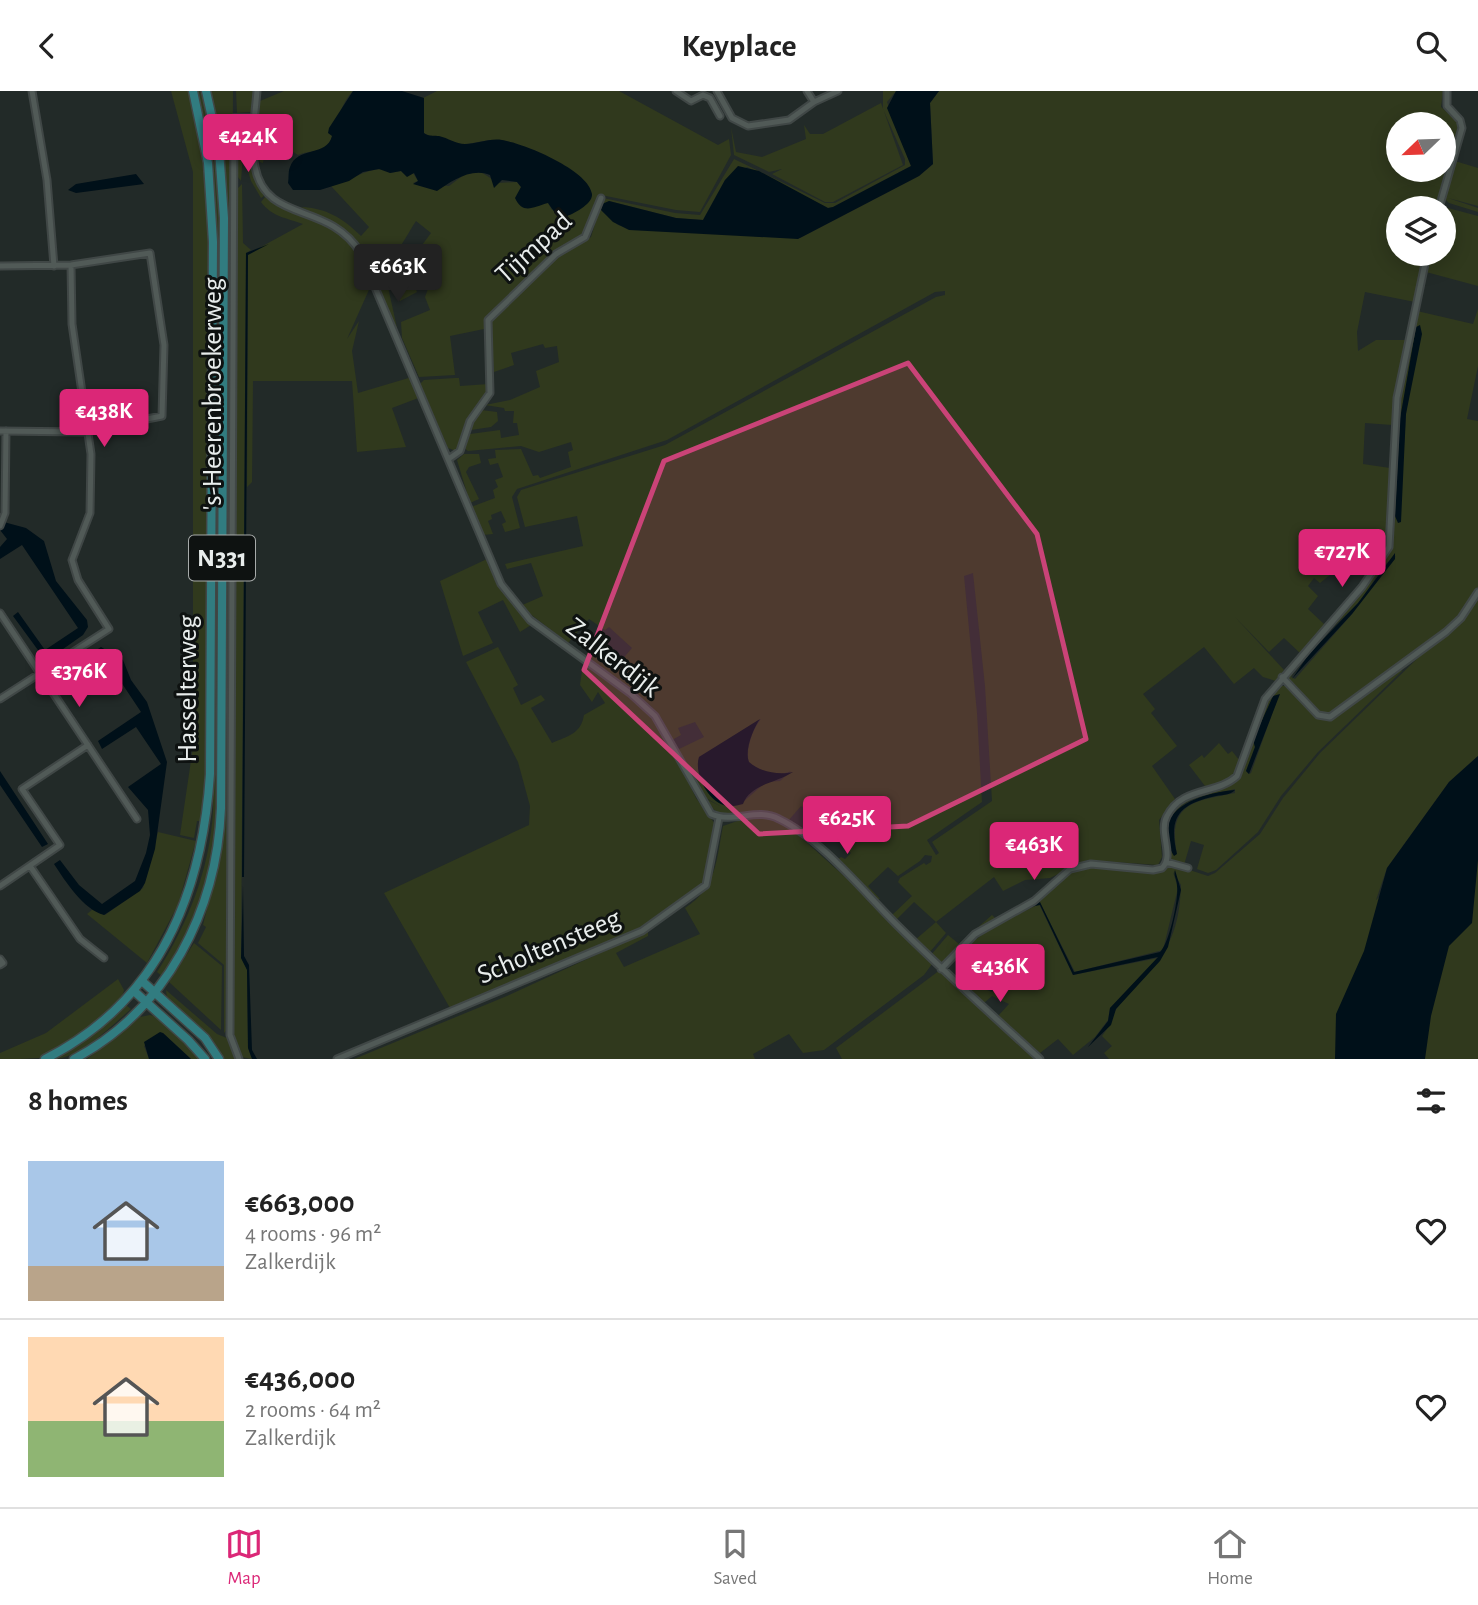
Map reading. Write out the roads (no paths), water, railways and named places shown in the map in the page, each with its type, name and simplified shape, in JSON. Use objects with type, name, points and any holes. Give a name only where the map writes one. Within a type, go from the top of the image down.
[{"type":"main road","name":"Hasselterweg","points":[[45,1059],[94,1029],[142,981],[169,938],[198,868],[208,812],[213,222],[208,163],[193,91]]},
{"type":"main road","name":"Hasselterweg","points":[[74,1059],[96,1046],[145,1002],[183,951],[197,922],[212,876],[220,831],[224,218],[219,150],[206,91]]},
{"type":"main road","points":[[142,981],[205,1038],[219,1059]]},
{"type":"main road","points":[[134,991],[205,1059]]},
{"type":"street","name":"Zalkerdijk","points":[[257,91],[254,157],[263,191],[280,204],[335,226],[356,246],[450,458],[489,556],[514,603],[538,627],[617,683],[648,709],[663,728],[703,804],[719,818]]},
{"type":"street","points":[[676,91],[691,101],[703,95],[710,97],[720,116]]},
{"type":"street","points":[[717,91],[732,118],[748,126],[789,120],[814,102],[838,91]]},
{"type":"street","points":[[807,91],[814,102]]},
{"type":"street","points":[[1442,196],[1462,128],[1460,120],[1447,106],[1447,91]]},
{"type":"street","points":[[33,93],[47,180],[54,266]]},
{"type":"street","name":"'s-Heerenbroekerweg","points":[[239,1059],[230,1035],[234,118],[255,118]]},
{"type":"street","name":"Tijmpad","points":[[450,458],[460,451],[470,421],[490,393],[487,324],[492,315],[556,254],[585,237],[601,198]]},
{"type":"street","points":[[0,266],[71,265],[150,253],[163,336],[162,416],[89,429],[3,431],[1,524]]},
{"type":"street","points":[[0,699],[109,629],[78,580],[72,561],[90,513],[89,429],[72,324],[71,265]]},
{"type":"street","points":[[941,969],[975,934],[1034,901],[1070,869],[1091,864],[1153,870],[1161,868],[1166,862],[1163,826],[1169,812],[1192,793],[1228,783],[1237,775],[1260,709],[1282,677],[1362,587],[1389,547],[1397,398],[1424,266]]},
{"type":"street","points":[[1282,677],[1318,715],[1330,716],[1446,632],[1461,618],[1478,592]]},
{"type":"street","points":[[0,613],[137,819]]},
{"type":"street","points":[[0,886],[60,845],[22,789],[88,745]]},
{"type":"street","points":[[719,818],[763,814],[785,822],[836,864],[941,969],[1040,1059]]},
{"type":"street","name":"Scholtensteeg","points":[[337,1059],[642,931],[706,885],[719,818]]},
{"type":"street","points":[[1166,862],[1188,868]]},
{"type":"street","points":[[30,866],[80,939],[104,958]]},
{"type":"street","points":[[0,959],[3,963],[0,965]]}]
